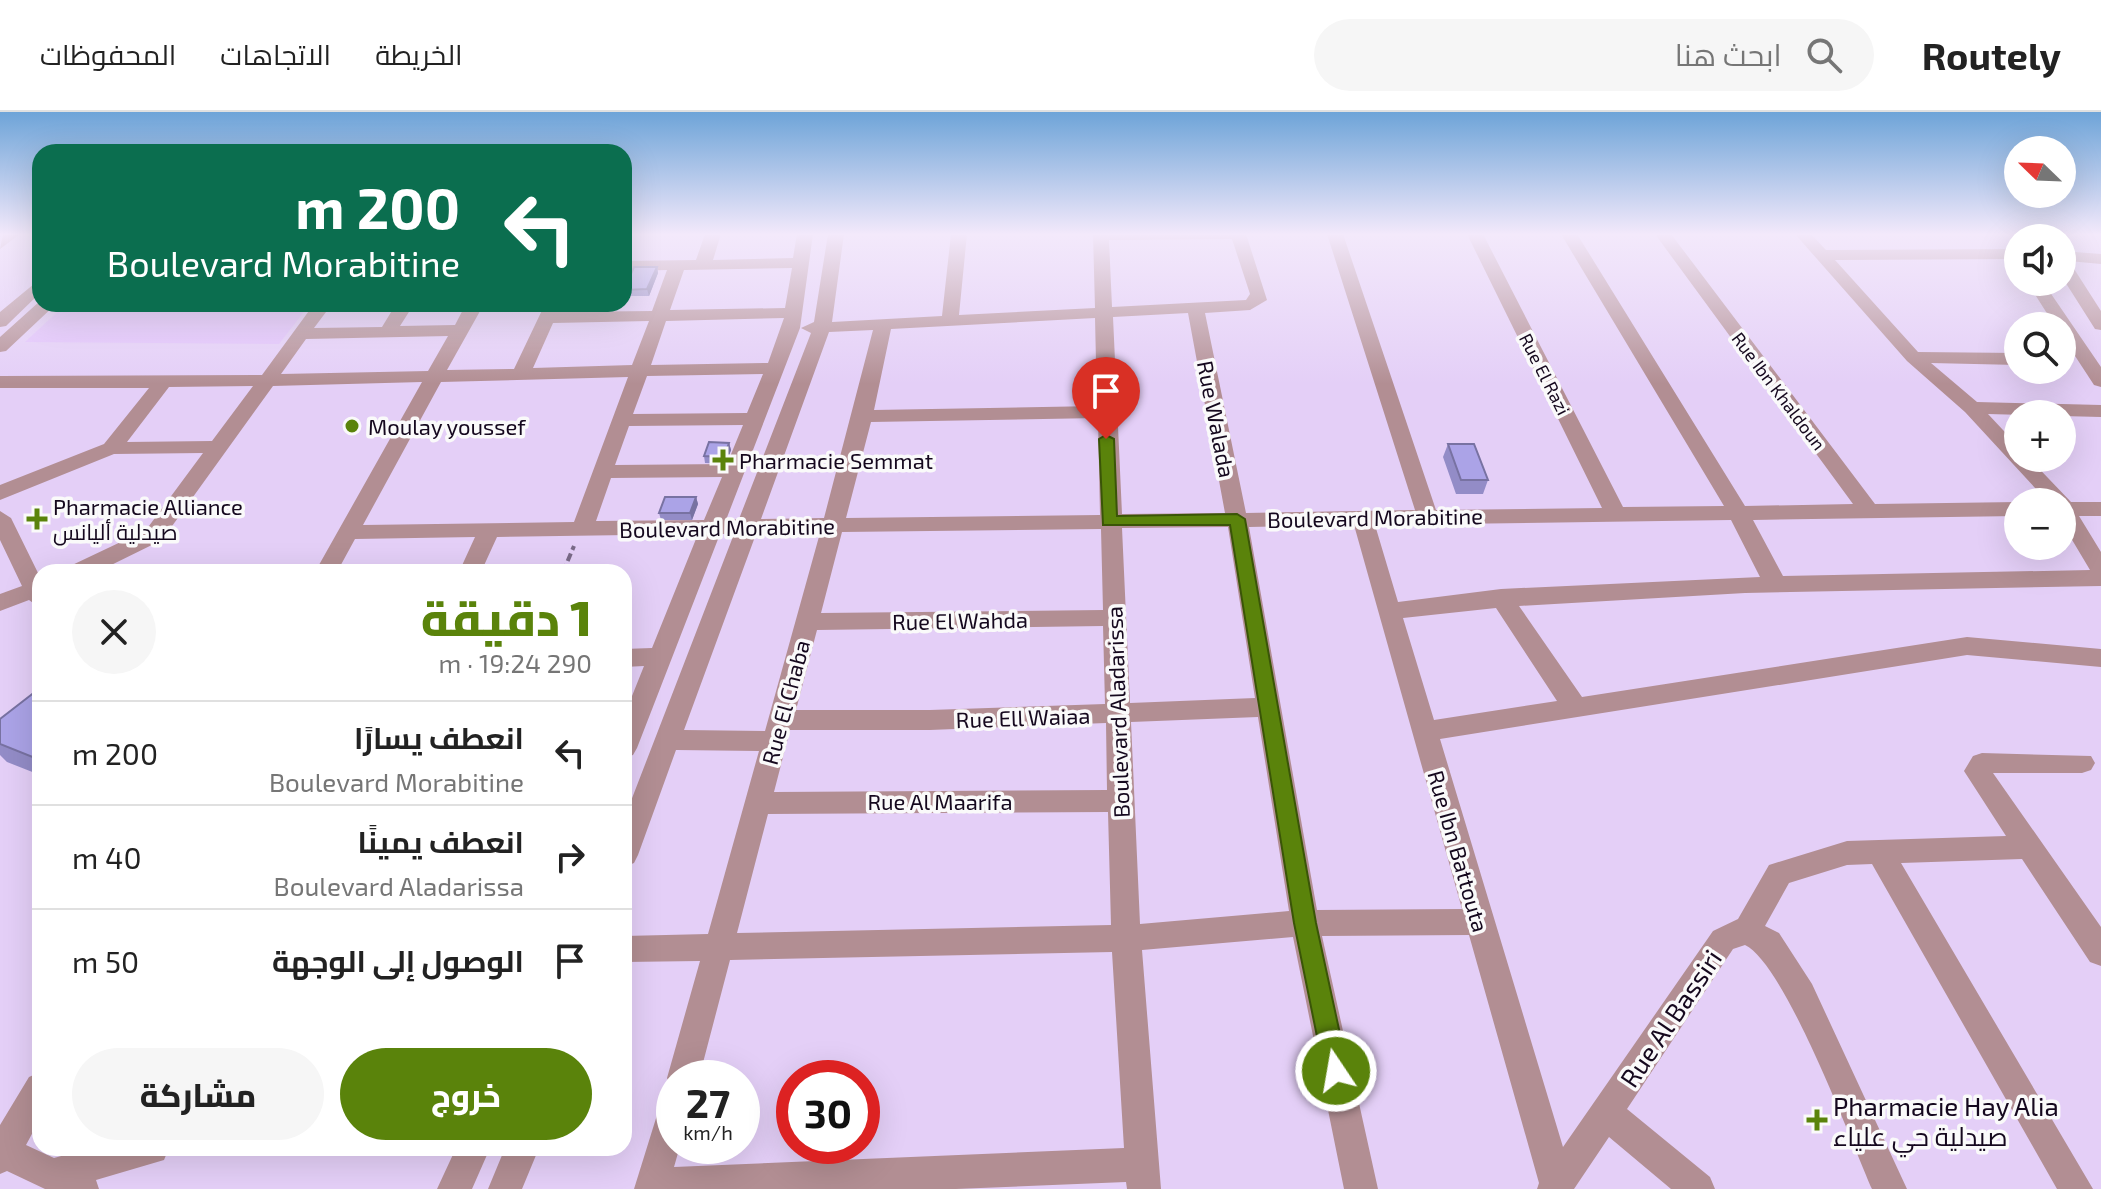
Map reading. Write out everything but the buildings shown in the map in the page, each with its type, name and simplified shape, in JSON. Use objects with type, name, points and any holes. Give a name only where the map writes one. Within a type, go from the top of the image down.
[{"type":"street","points":[[582,529],[670,284]]},
{"type":"street","points":[[632,716],[660,657],[776,368],[792,320],[797,284]]},
{"type":"street","points":[[632,834],[822,328],[829,284]]},
{"type":"street","points":[[950,321],[954,284]]},
{"type":"street","name":"Boulevard Aladarissa","points":[[1102,284],[1126,938],[1143,1177]]},
{"type":"street","points":[[571,312],[792,320],[822,328],[883,326],[1245,306],[1258,300],[1253,284]]},
{"type":"street","points":[[1351,284],[1427,515]]},
{"type":"street","name":"Rue El Razi","points":[[1500,284],[1616,514]]},
{"type":"street","points":[[1600,284],[1738,512],[1776,585]]},
{"type":"street","name":"Rue Ibn Khaldoun","points":[[1700,284],[1868,510]]},
{"type":"street","points":[[1848,284],[1913,357],[1972,408],[2004,443]]},
{"type":"street","points":[[2076,286],[2101,325]]},
{"type":"street","points":[[1,319],[32,291]]},
{"type":"street","points":[[2045,296],[2094,362],[2101,381]]},
{"type":"street","name":"Rue Walada","points":[[1196,309],[1237,519],[1305,923],[1361,1189]]},
{"type":"street","points":[[0,347],[38,312]]},
{"type":"street","points":[[95,564],[137,546],[154,535],[317,312]]},
{"type":"street","points":[[387,332],[400,312]]},
{"type":"street","points":[[330,564],[471,312]]},
{"type":"street","points":[[521,373],[549,312]]},
{"type":"street","name":"Rue El Chaba","points":[[688,1060],[863,416],[883,326]]},
{"type":"street","points":[[301,334],[461,330]]},
{"type":"street","points":[[1913,357],[2004,359]]},
{"type":"street","points":[[0,382],[162,384],[436,374],[776,368]]},
{"type":"street","points":[[111,448],[162,384]]},
{"type":"street","points":[[1972,408],[2101,411]]},
{"type":"street","points":[[863,416],[1105,412]]},
{"type":"street","points":[[623,420],[755,419]]},
{"type":"street","points":[[0,493],[111,448],[217,447]]},
{"type":"street","points":[[601,472],[735,470]]},
{"type":"street","points":[[2031,472],[2046,488]]},
{"type":"street","points":[[2076,507],[2101,509]]},
{"type":"street","name":"Boulevard Morabitine","points":[[348,532],[2004,509]]},
{"type":"street","name":"Rue Ibn Battouta","points":[[1362,517],[1555,1187]]},
{"type":"street","points":[[0,518],[32,580]]},
{"type":"street","points":[[2076,529],[2101,570]]},
{"type":"street","points":[[474,564],[489,530]]},
{"type":"street","points":[[1390,611],[1501,597],[1776,585],[2101,578]]},
{"type":"street","points":[[0,603],[32,594]]},
{"type":"street","points":[[1501,597],[1575,707]]},
{"type":"street","name":"Rue El Wahda","points":[[807,622],[1113,618]]},
{"type":"street","points":[[1425,731],[1967,646],[2101,658]]},
{"type":"street","points":[[632,658],[660,657]]},
{"type":"street","name":"Rue Ell Waiaa","points":[[668,740],[930,720],[1268,707]]},
{"type":"street","points":[[2082,763],[1979,766],[1980,779],[2101,952]]},
{"type":"street","name":"Rue Al Maarifa","points":[[759,803],[1120,801]]},
{"type":"street","points":[[1890,1189],[1801,994],[1769,942],[1747,932],[1779,874],[1847,853],[2028,847]]},
{"type":"street","points":[[1880,852],[2076,1189]]},
{"type":"street","points":[[632,949],[1126,938],[1305,923],[1480,922]]},
{"type":"street","name":"Rue Al Bassiri","points":[[1555,1187],[1723,940],[1733,933],[1747,932]]},
{"type":"street","points":[[32,1102],[2,1153],[68,1182],[132,1156]]},
{"type":"street","points":[[1606,1113],[1698,1189]]},
{"type":"street","points":[[454,1189],[469,1156]]},
{"type":"street","points":[[505,1189],[519,1156]]},
{"type":"street","points":[[659,1164],[652,1187],[1143,1177]]},
{"type":"path","points":[[567,564],[582,529]]},
{"type":"shaded area","points":[[57,312],[304,312],[279,344],[25,342]]},
{"type":"place","name":"Moulay youssef","points":[[352,426]]},
{"type":"place","name":"Pharmacie Semmat","points":[[723,460]]},
{"type":"place","name":"Pharmacie Alliance صيدلية أليانس","points":[[37,519]]},
{"type":"place","name":"Pharmacie Hay Alia صيدلية حي علياء","points":[[1817,1120]]},
{"type":"route","points":[[1106,439],[1109,521],[1237,519],[1305,923],[1336,1071]]}]
